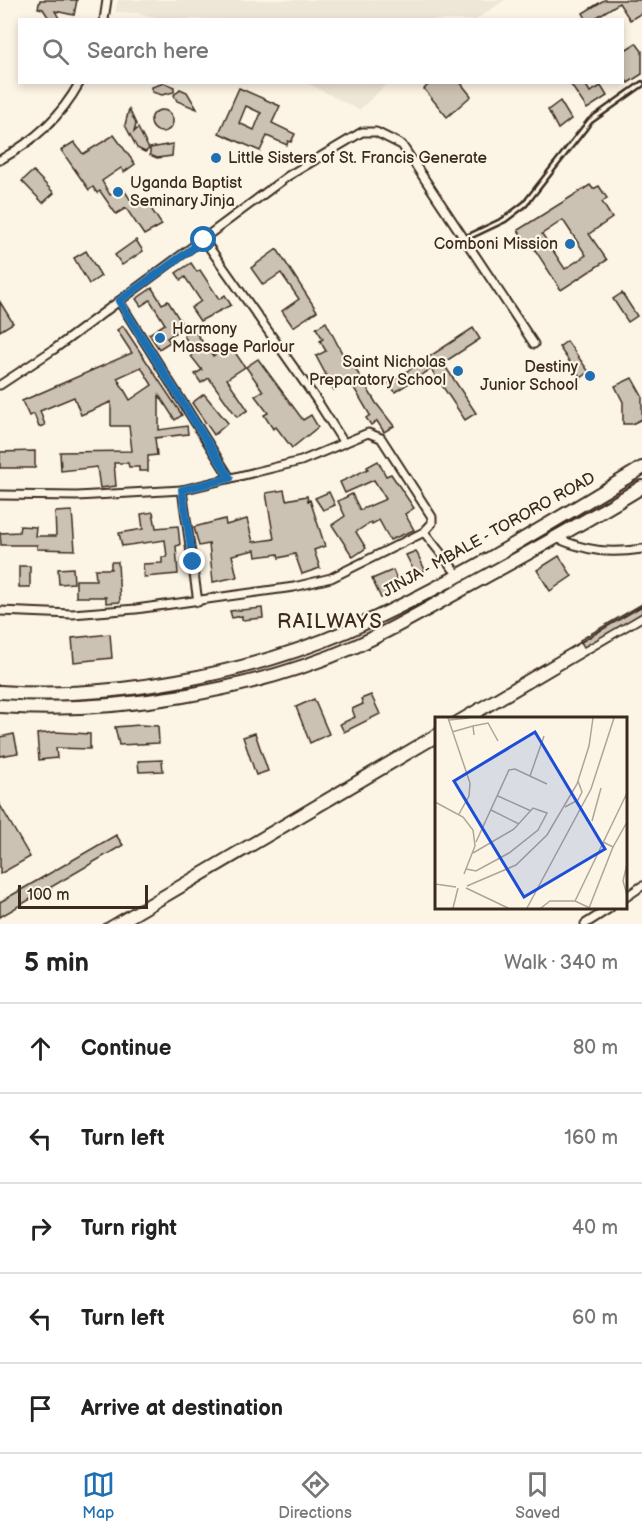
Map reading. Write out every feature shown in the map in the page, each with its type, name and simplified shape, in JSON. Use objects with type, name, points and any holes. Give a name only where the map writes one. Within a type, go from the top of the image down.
[{"type":"highway","name":"JINJA - MBALE - TORORO ROAD","points":[[0,692],[120,688],[170,681],[233,668],[291,652],[347,631],[458,575],[642,468]]},
{"type":"highway","name":"JINJA - MBALE - TORORO ROAD","points":[[0,706],[70,709],[128,704],[187,695],[301,666],[355,646],[404,622],[556,538],[642,487]]},
{"type":"street","points":[[104,18],[107,0]]},
{"type":"street","points":[[0,160],[34,139],[54,121],[79,84]]},
{"type":"street","points":[[0,385],[53,350],[288,176],[362,132],[375,132],[402,145],[534,344]]},
{"type":"street","points":[[204,240],[316,399],[344,443]]},
{"type":"street","points":[[119,301],[230,478]]},
{"type":"street","points":[[0,495],[77,496],[182,490],[301,461],[368,433],[381,438],[432,517],[432,523],[424,532],[331,578],[258,594],[198,602],[72,614],[0,612]]},
{"type":"street","points":[[182,490],[198,602]]},
{"type":"street","points":[[424,532],[458,575]]},
{"type":"street","points":[[556,538],[592,550],[609,552],[642,549]]},
{"type":"street","points":[[627,896],[642,886]]},
{"type":"street","points":[[585,924],[608,909]]},
{"type":"lane","points":[[464,238],[504,220],[525,204],[590,121],[642,84]]},
{"type":"shaded area","points":[[118,0],[505,0],[478,18],[155,18],[137,13],[115,12]]},
{"type":"shaded area","points":[[309,84],[387,84],[359,110]]},
{"type":"building","points":[[40,0],[77,0],[74,15],[55,11],[59,18],[49,18],[43,9],[38,8]]},
{"type":"building","points":[[604,0],[642,0],[642,13],[630,20],[619,3],[595,18],[586,18],[583,13]]},
{"type":"building","points":[[636,43],[642,51],[642,74],[628,83],[624,78],[624,51]]},
{"type":"building","points":[[166,84],[174,87],[174,92],[162,95],[152,92],[152,87]]},
{"type":"building","points":[[429,84],[462,84],[471,96],[447,117],[424,89]]},
{"type":"building","points":[[570,84],[585,84],[590,92],[601,86],[607,96],[587,109]]},
{"type":"building","points":[[239,88],[280,106],[272,123],[295,134],[287,145],[267,136],[260,151],[219,133]],"holes":[[[246,106],[261,113],[254,130],[239,123]]]},
{"type":"building","points":[[180,89],[187,92],[197,109],[177,101],[174,95]]},
{"type":"building","points":[[560,101],[571,119],[558,129],[548,110]]},
{"type":"building","points":[[129,109],[136,124],[134,132],[138,128],[149,149],[145,152],[137,148],[125,125]]},
{"type":"building","points":[[162,110],[170,113],[173,121],[170,129],[162,132],[154,129],[151,121],[154,113]]},
{"type":"building","points":[[114,135],[135,164],[124,172],[121,168],[102,181],[110,195],[122,187],[134,205],[144,198],[162,225],[144,235],[126,208],[116,214],[100,191],[97,193],[93,187],[89,190],[61,150],[74,142],[83,154]]},
{"type":"building","points":[[173,144],[172,156],[157,158],[150,155],[150,148]]},
{"type":"building","points":[[33,171],[54,193],[43,203],[22,181]]},
{"type":"building","points":[[590,185],[593,189],[599,186],[607,198],[602,202],[612,218],[589,234],[607,260],[561,290],[530,242],[527,244],[518,230]],"holes":[[[563,220],[586,255],[565,269],[542,234]]]},
{"type":"building","points":[[136,240],[143,251],[122,265],[115,255]]},
{"type":"building","points":[[277,249],[317,311],[293,327],[282,311],[299,299],[281,273],[263,285],[251,268]]},
{"type":"building","points":[[86,251],[101,276],[89,284],[74,258]]},
{"type":"building","points":[[191,263],[197,272],[200,270],[219,299],[225,295],[231,305],[200,321],[191,308],[201,301],[185,277],[181,280],[176,273]]},
{"type":"building","points":[[152,288],[162,304],[168,301],[184,327],[167,338],[170,342],[159,349],[149,334],[165,324],[150,300],[141,306],[136,299]]},
{"type":"building","points":[[622,293],[637,316],[628,322],[613,299]]},
{"type":"building","points":[[0,302],[13,323],[0,331]]},
{"type":"building","points":[[326,322],[343,355],[348,361],[350,360],[376,403],[394,426],[384,432],[377,421],[371,425],[366,418],[370,415],[350,381],[334,390],[330,384],[325,386],[321,378],[326,375],[316,356],[326,351],[320,341],[323,339],[316,328]]},
{"type":"building","points":[[123,326],[182,415],[175,420],[159,395],[159,430],[187,426],[188,434],[155,438],[157,455],[148,456],[148,471],[139,471],[139,467],[129,467],[128,463],[114,463],[116,486],[100,488],[97,467],[61,471],[60,452],[132,451],[129,426],[111,426],[111,402],[81,415],[74,397],[40,411],[45,425],[39,427],[34,414],[29,416],[22,401],[132,353],[117,330]],"holes":[[[141,367],[152,385],[130,400],[117,378]]]},
{"type":"building","points":[[473,328],[480,339],[443,363],[476,413],[465,420],[431,369],[395,392],[389,383]]},
{"type":"building","points":[[193,329],[213,356],[230,345],[245,367],[227,379],[248,410],[237,417],[209,378],[201,383],[195,374],[202,370],[191,356],[195,353],[184,336]]},
{"type":"building","points":[[567,341],[589,372],[581,378],[559,347]]},
{"type":"building","points":[[258,359],[303,420],[311,415],[318,427],[292,448],[276,427],[273,429],[264,415],[268,413],[255,396],[263,391],[246,367]]},
{"type":"building","points":[[632,378],[642,396],[642,419],[632,424],[623,424],[623,402],[615,386]]},
{"type":"building","points":[[204,394],[228,423],[214,435],[192,403]]},
{"type":"building","points":[[35,451],[35,468],[0,468],[0,452]]},
{"type":"building","points":[[378,461],[386,476],[391,474],[414,508],[405,514],[414,530],[390,540],[379,520],[372,524],[371,522],[356,532],[366,548],[353,557],[332,525],[345,516],[338,501],[352,494],[360,510],[386,499],[374,480],[345,493],[340,482],[368,469],[367,467]]},
{"type":"building","points":[[284,490],[286,500],[307,496],[308,501],[310,500],[325,546],[314,550],[320,568],[302,574],[295,554],[279,558],[278,554],[256,557],[255,550],[232,555],[237,577],[213,582],[209,544],[199,546],[194,527],[225,519],[226,525],[247,519],[253,542],[274,539],[266,493]]},
{"type":"building","points":[[329,492],[335,505],[323,510],[315,498]]},
{"type":"building","points":[[72,511],[75,550],[37,549],[37,545],[1,545],[0,533],[19,532],[20,526],[36,527],[35,536],[56,536],[55,512]]},
{"type":"building","points":[[153,512],[156,528],[178,526],[180,545],[176,546],[178,574],[144,577],[143,564],[162,563],[162,557],[167,557],[165,540],[122,546],[119,533],[143,529],[141,514]]},
{"type":"building","points":[[416,551],[425,570],[416,575],[406,555]]},
{"type":"building","points":[[559,556],[572,576],[550,591],[537,570]]},
{"type":"building","points":[[111,562],[118,562],[120,602],[106,603],[106,597],[76,597],[76,580],[96,580],[95,569],[111,569]]},
{"type":"building","points":[[19,566],[30,566],[30,587],[19,587]]},
{"type":"building","points":[[73,568],[74,583],[59,584],[58,569]]},
{"type":"building","points":[[393,570],[401,589],[381,598],[372,579]]},
{"type":"building","points":[[642,604],[642,613],[584,647],[580,640]]},
{"type":"building","points":[[262,608],[263,618],[242,620],[242,616],[232,618],[230,611]]},
{"type":"building","points":[[110,634],[112,658],[74,662],[72,638]]},
{"type":"building","points":[[371,695],[380,714],[344,732],[340,724],[355,717],[352,709],[363,704],[361,699]]},
{"type":"building","points":[[314,699],[329,734],[310,743],[296,707]]},
{"type":"building","points":[[158,726],[159,743],[119,745],[115,727]]},
{"type":"building","points":[[55,732],[90,734],[90,749],[56,748],[57,758],[39,760],[37,734]]},
{"type":"building","points":[[255,733],[268,771],[256,775],[243,737]]},
{"type":"building","points":[[14,734],[18,753],[0,756],[0,737]]},
{"type":"building","points":[[162,760],[163,771],[139,772],[138,761]]},
{"type":"building","points":[[0,805],[30,857],[0,874]]},
{"type":"building","points":[[116,835],[123,845],[0,917],[0,902]]},
{"type":"railway","points":[[454,717],[642,606]]},
{"type":"railway","points":[[481,717],[642,622]]},
{"type":"railway","points":[[104,924],[435,729]]},
{"type":"railway","points":[[130,924],[435,745]]},
{"type":"place","name":"Little Sisters of St. Francis Generate","points":[[216,158]]},
{"type":"place","name":"Uganda Baptist Seminary Jinja","points":[[118,192]]},
{"type":"place","name":"Comboni Mission","points":[[570,244]]},
{"type":"place","name":"Harmony Massage Parlour","points":[[160,338]]},
{"type":"place","name":"Saint Nicholas Preparatory School","points":[[458,371]]},
{"type":"place","name":"Destiny Junior School","points":[[590,376]]},
{"type":"district","name":"RAILWAYS","points":[[330,622]]},
{"type":"route","points":[[193,562],[182,490],[230,478],[119,301],[204,240]]}]
